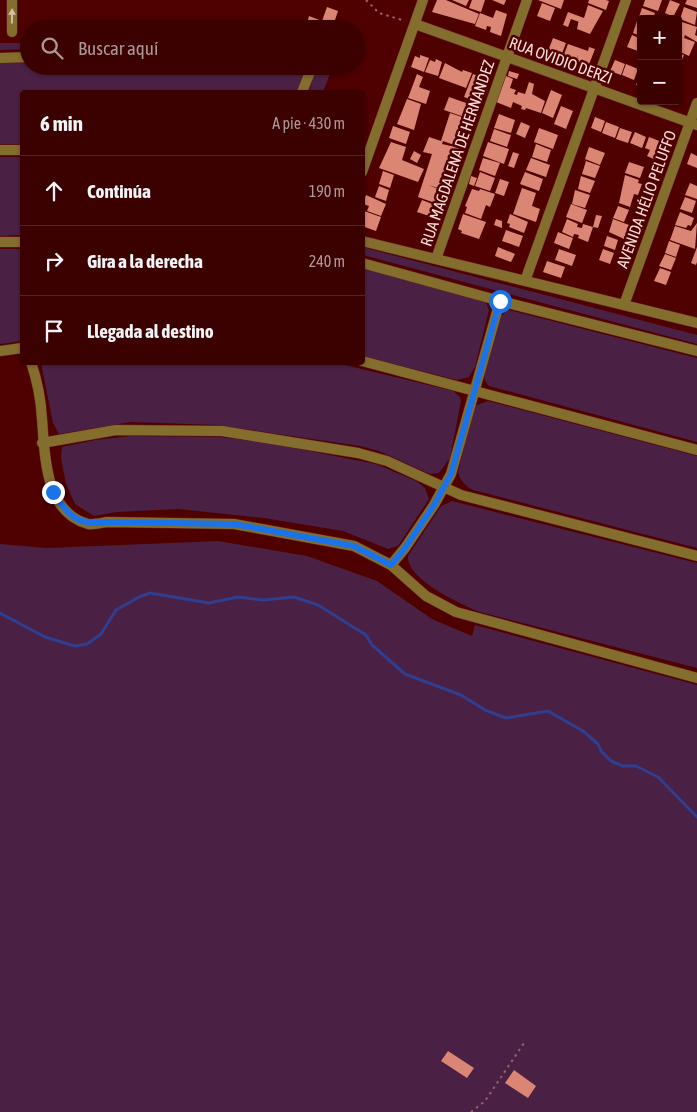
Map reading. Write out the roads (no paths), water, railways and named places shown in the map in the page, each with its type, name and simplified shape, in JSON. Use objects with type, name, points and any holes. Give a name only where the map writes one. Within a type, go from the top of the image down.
[{"type":"street","points":[[12,0],[12,32]]},
{"type":"street","points":[[365,163],[423,0]]},
{"type":"street","name":"RUA MAGDALENA DE HERNANDEZ","points":[[436,259],[527,0]]},
{"type":"street","points":[[525,281],[626,0]]},
{"type":"street","name":"RUA OVIDIO DERZI","points":[[414,24],[694,124]]},
{"type":"street","points":[[0,58],[20,57]]},
{"type":"street","points":[[303,90],[309,75]]},
{"type":"street","name":"AVENIDA HÉLIO PELUFFO","points":[[624,305],[694,124],[697,103]]},
{"type":"street","points":[[0,150],[20,150]]},
{"type":"street","points":[[0,242],[20,242]]},
{"type":"street","points":[[365,242],[697,323]]},
{"type":"street","points":[[365,264],[500,301],[697,351]]},
{"type":"street","points":[[391,565],[405,548],[451,474],[500,301]]},
{"type":"street","points":[[0,351],[20,348]]},
{"type":"street","points":[[365,362],[474,389],[697,450]]},
{"type":"street","points":[[32,365],[40,402],[42,443],[53,492],[68,513],[88,524],[107,522],[234,524],[354,546],[391,565],[426,596],[456,612],[697,678]]},
{"type":"street","points":[[42,443],[116,430],[222,431],[358,454],[387,461],[444,488],[697,556]]},
{"type":"waterway","points":[[0,613],[45,637],[75,646],[87,644],[101,634],[116,610],[150,593],[209,603],[238,597],[263,600],[294,597],[318,605],[366,635],[372,645],[405,674],[461,695],[485,710],[506,718],[548,711],[583,731],[598,744],[601,751],[611,761],[623,766],[636,766],[658,777],[697,817]]}]
